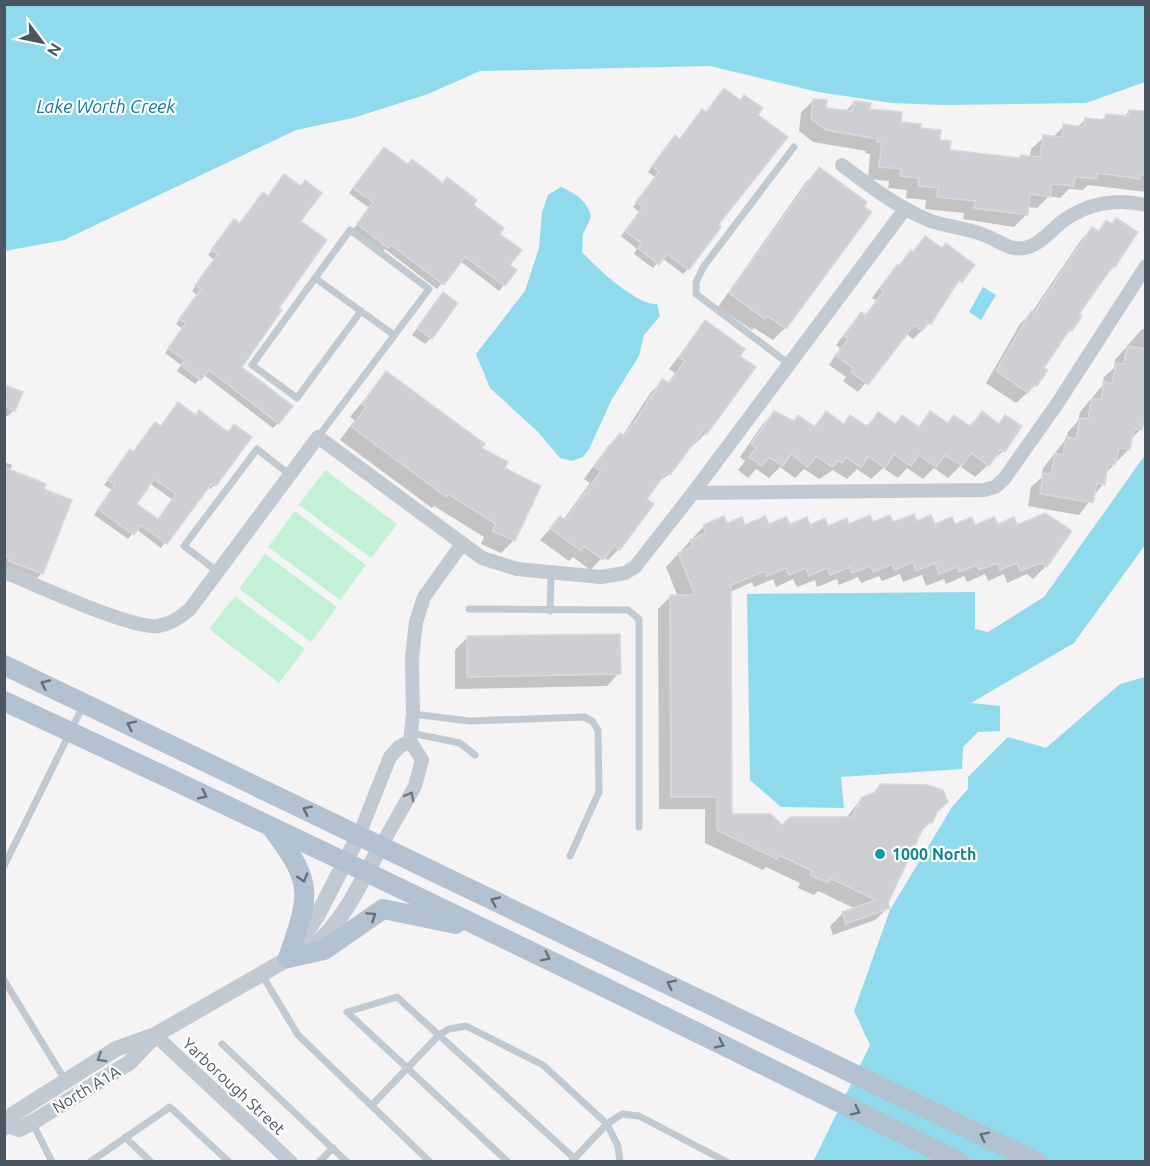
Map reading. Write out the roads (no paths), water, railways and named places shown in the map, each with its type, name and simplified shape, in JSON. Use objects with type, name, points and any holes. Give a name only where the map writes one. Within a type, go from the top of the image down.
[{"type":"main road","points":[[4,665],[1037,1161]]},
{"type":"main road","points":[[4,701],[365,873],[493,931],[960,1161]]},
{"type":"main road","points":[[273,829],[296,861],[306,889],[303,914],[288,958]]},
{"type":"main road","points":[[288,958],[324,950],[383,909],[493,931]]},
{"type":"street","points":[[842,165],[905,209],[931,221],[984,235],[1005,247],[1017,249],[1040,242],[1062,221],[1083,209],[1111,202],[1146,205]]},
{"type":"street","points":[[4,572],[134,624],[158,626],[170,623],[186,613],[318,437],[482,558],[505,567],[551,572],[602,577],[625,573],[643,559],[905,209]]},
{"type":"street","points":[[693,493],[984,490],[995,487],[1004,479],[1057,404],[1146,266]]},
{"type":"street","points":[[381,846],[415,786],[422,760],[411,737],[414,714],[412,658],[419,609],[431,586],[462,544]]},
{"type":"street","points":[[360,835],[390,757],[411,737]]},
{"type":"street","name":"North A1A","points":[[288,958],[317,916],[360,835]]},
{"type":"street","name":"North A1A","points":[[155,1035],[129,1063],[33,1122],[19,1129],[7,1127],[12,1115],[116,1049],[155,1035],[319,941],[333,929],[381,846]]},
{"type":"street","name":"Yarborough Street","points":[[155,1035],[291,1161]]},
{"type":"lane","points":[[789,364],[696,294],[696,282],[704,266],[794,147]]},
{"type":"lane","points":[[318,437],[429,289],[350,230],[252,365],[297,398],[361,311]]},
{"type":"lane","points":[[315,278],[394,335]]},
{"type":"lane","points":[[218,572],[184,546],[256,449],[290,475]]},
{"type":"lane","points":[[549,611],[551,572]]},
{"type":"lane","points":[[469,609],[628,610],[639,619],[639,827]]},
{"type":"lane","points":[[4,866],[85,702]]},
{"type":"lane","points":[[414,714],[469,721],[584,717],[592,721],[598,730],[599,792],[570,856]]},
{"type":"lane","points":[[411,737],[460,743],[475,755]]},
{"type":"lane","points":[[261,973],[298,1035],[430,1161]]},
{"type":"lane","points":[[4,980],[65,1080]]},
{"type":"lane","points":[[508,1161],[347,1012],[398,997],[573,1160],[607,1124],[622,1114],[639,1116],[727,1161]]},
{"type":"lane","points":[[372,1105],[439,1035],[449,1029],[466,1026],[543,1065],[607,1124],[618,1146],[620,1161]]},
{"type":"lane","points":[[222,1044],[347,1161]]},
{"type":"lane","points":[[90,1161],[170,1107],[229,1161]]},
{"type":"lane","points":[[33,1122],[52,1161]]},
{"type":"lane","points":[[125,1137],[151,1161]]},
{"type":"lane","points":[[319,1161],[333,1148]]},
{"type":"water","name":"Lake Worth Creek","points":[[4,5],[1145,5],[1145,82],[1086,103],[943,105],[892,103],[818,92],[710,66],[480,71],[428,94],[353,118],[296,130],[64,240],[5,251]]},
{"type":"water","points":[[561,187],[580,198],[587,206],[591,217],[583,234],[582,252],[628,292],[648,303],[657,304],[660,316],[644,335],[639,356],[612,399],[589,449],[583,457],[572,461],[560,458],[538,432],[490,388],[476,354],[525,291],[539,248],[542,212],[548,195]]},
{"type":"water","points":[[983,287],[996,295],[981,320],[969,312]]},
{"type":"water","points":[[1145,455],[1145,545],[1074,643],[971,703],[1000,706],[1000,731],[978,732],[963,747],[962,769],[841,777],[844,808],[781,807],[750,780],[747,594],[975,592],[975,629],[988,632],[1044,597]]},
{"type":"water","points":[[1145,677],[1145,1161],[813,1162],[870,1045],[854,1011],[890,910],[952,807],[968,789],[968,777],[1008,737],[1046,748],[1120,684]]},
{"type":"place","name":"1000 North","points":[[880,854]]}]
